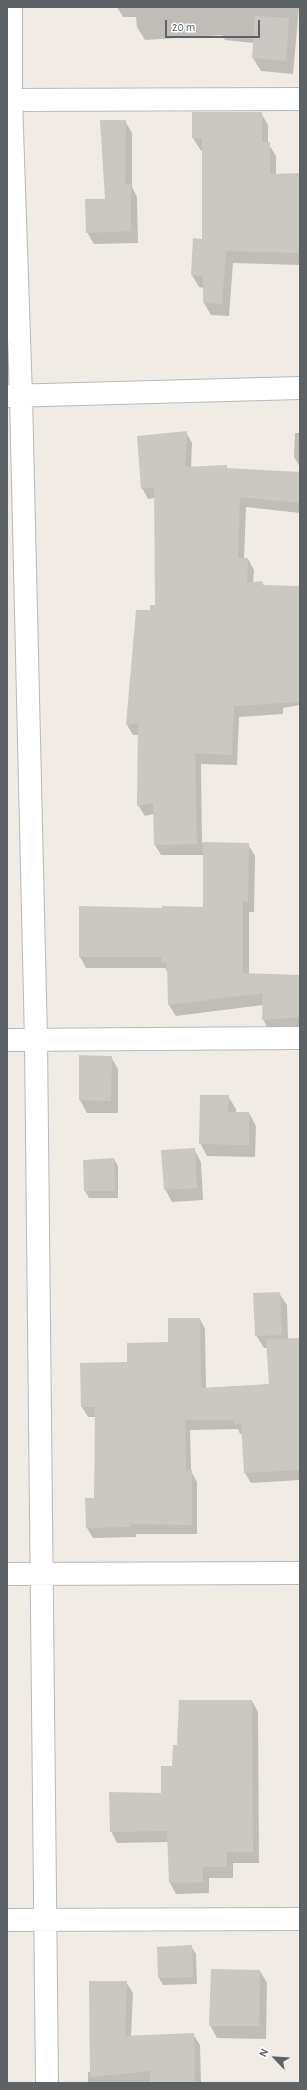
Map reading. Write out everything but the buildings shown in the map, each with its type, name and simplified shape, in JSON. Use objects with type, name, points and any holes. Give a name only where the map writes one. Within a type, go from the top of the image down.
[{"type":"street","points":[[11,7],[9,100],[14,397],[36,1040],[40,1574],[47,2083]]},
{"type":"street","points":[[9,100],[300,99]]},
{"type":"street","points":[[14,397],[300,388]]},
{"type":"street","points":[[7,1040],[300,1038]]},
{"type":"street","points":[[7,1574],[300,1573]]},
{"type":"street","points":[[7,1920],[300,1919]]}]
